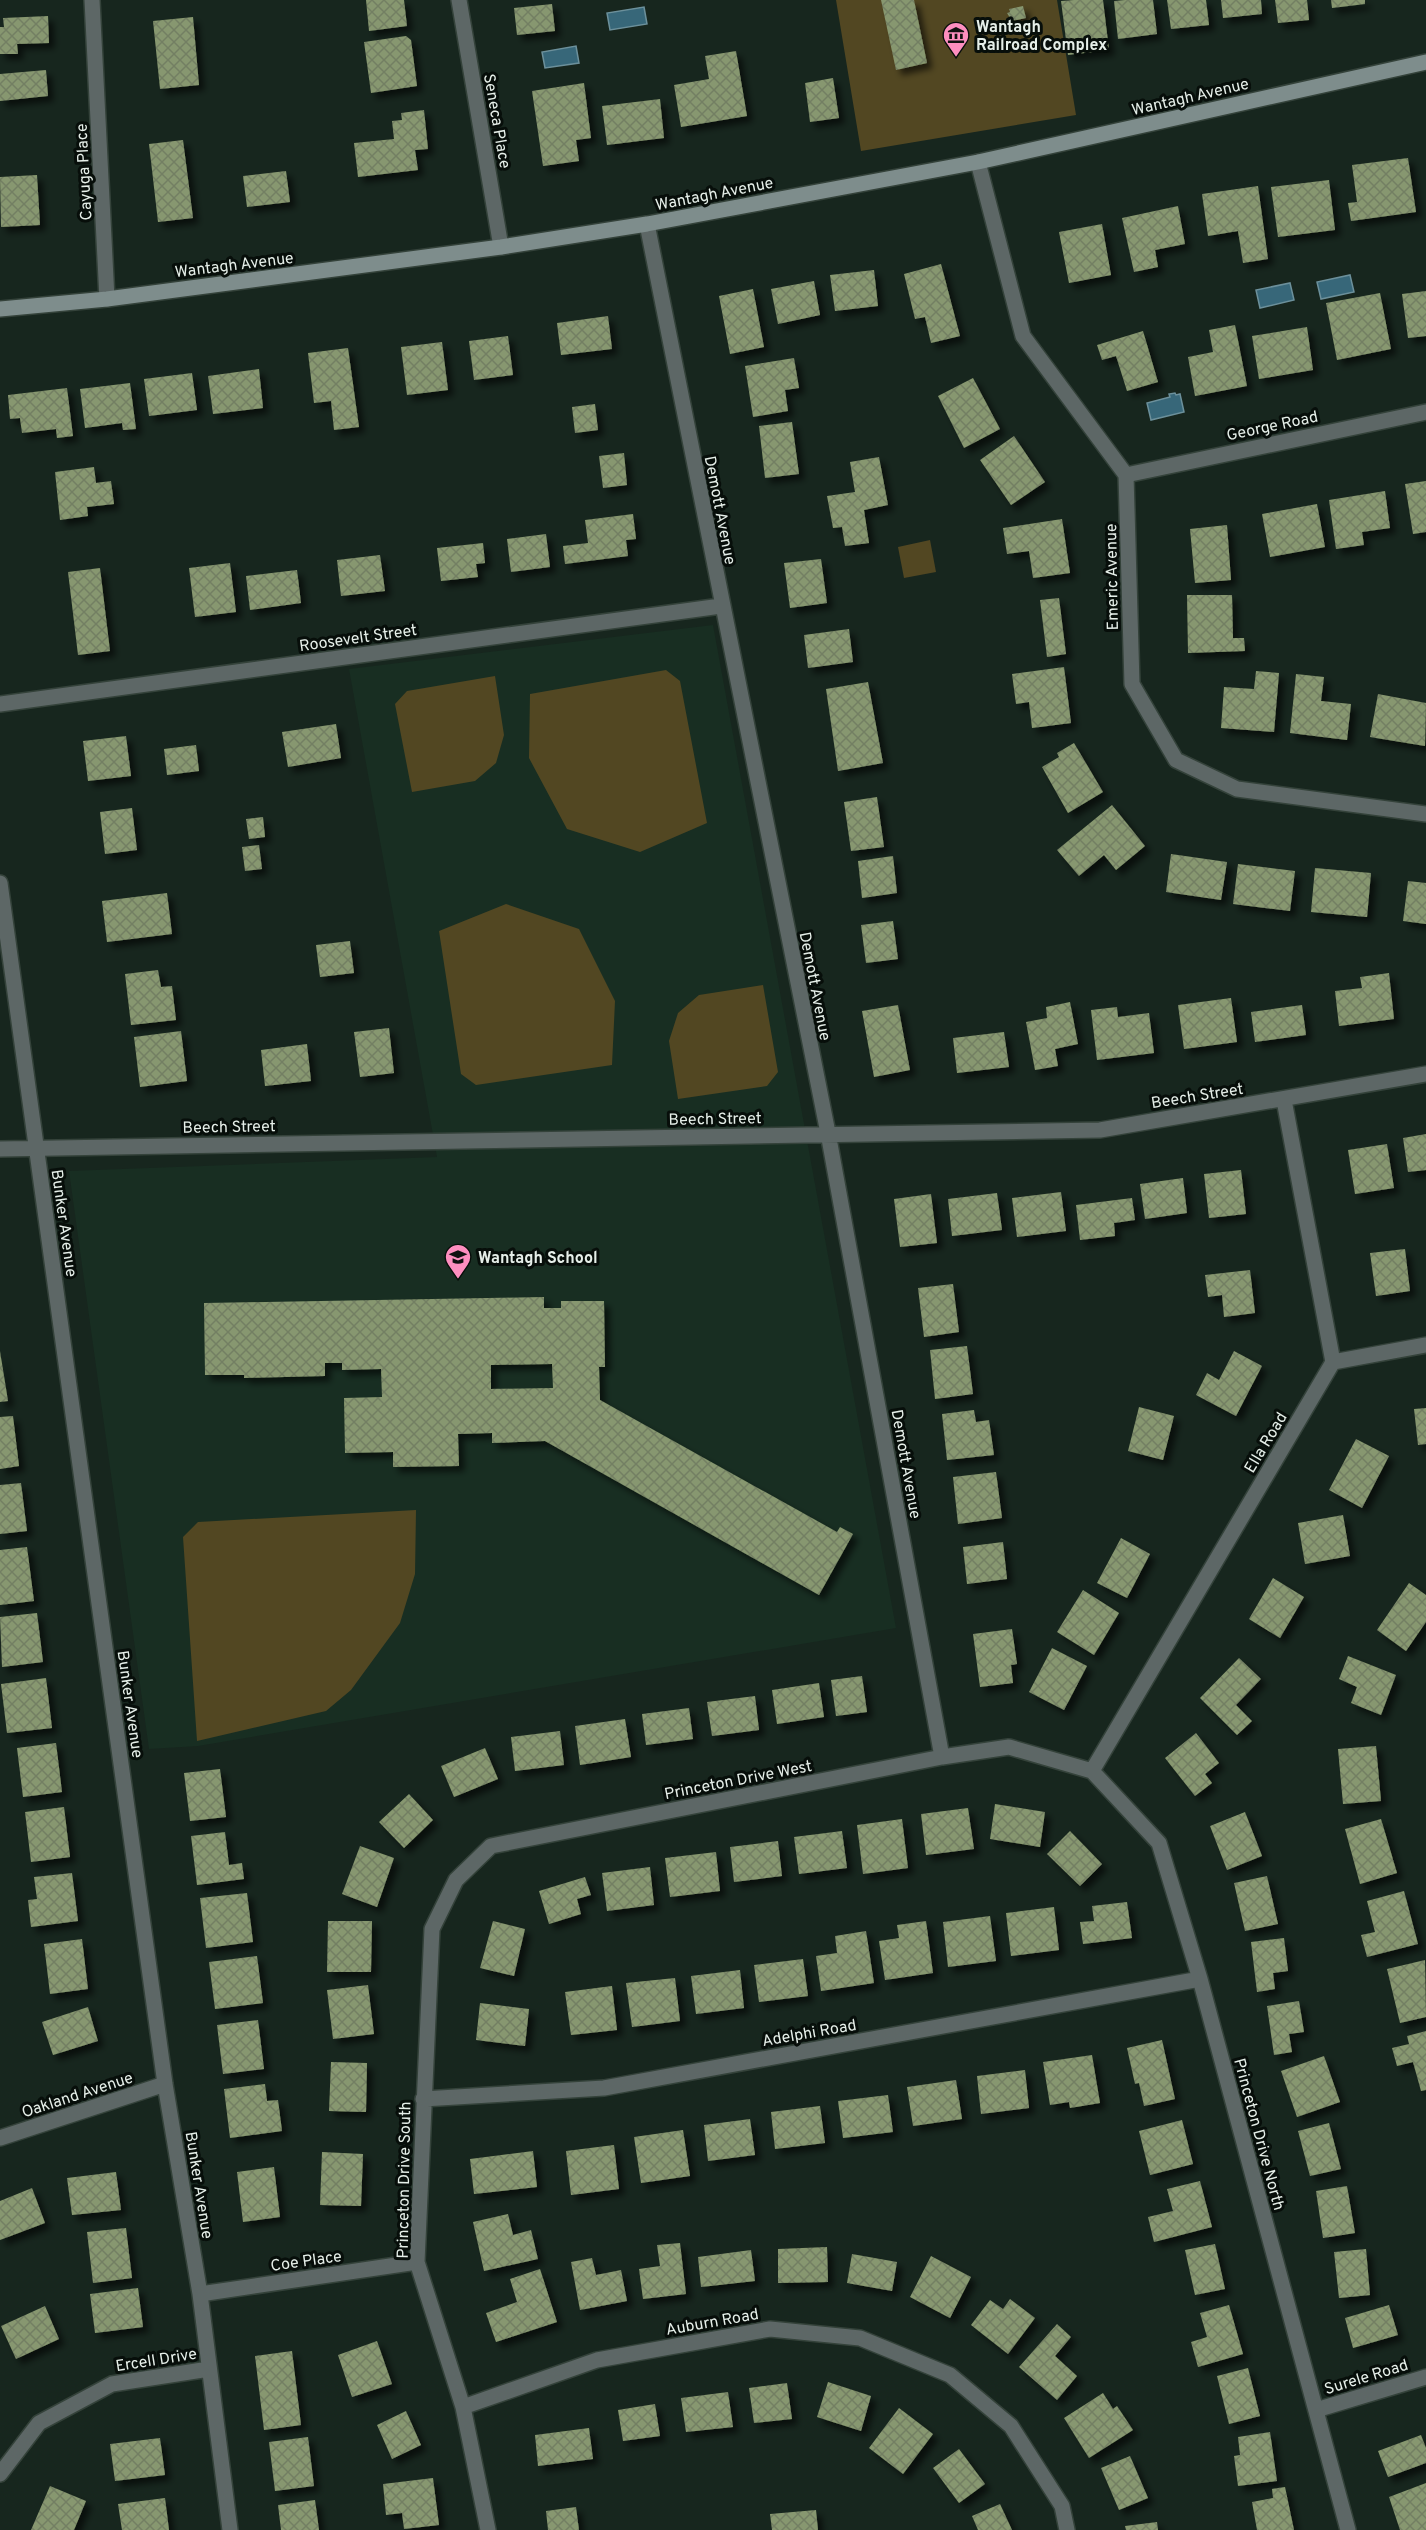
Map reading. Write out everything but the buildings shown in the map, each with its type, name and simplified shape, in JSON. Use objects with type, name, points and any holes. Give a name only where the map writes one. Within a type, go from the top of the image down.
[{"type":"main road","name":"Wantagh Avenue","points":[[0,309],[107,299],[501,247],[648,224],[978,162],[1426,62]]},
{"type":"street","name":"Cayuga Place","points":[[92,0],[107,299]]},
{"type":"street","name":"Seneca Place","points":[[459,0],[501,247]]},
{"type":"street","points":[[978,162],[1023,336],[1126,475]]},
{"type":"street","name":"Demott Avenue","points":[[648,224],[828,1134],[942,1757]]},
{"type":"street","name":"George Road","points":[[1126,475],[1426,412]]},
{"type":"street","name":"Emeric Avenue","points":[[1126,475],[1132,684],[1176,760],[1237,789],[1426,814]]},
{"type":"street","name":"Roosevelt Street","points":[[0,704],[722,606]]},
{"type":"street","name":"Bunker Avenue","points":[[0,883],[165,2084],[200,2294],[230,2530]]},
{"type":"street","name":"Beech Street","points":[[0,1149],[1100,1130],[1426,1074]]},
{"type":"street","points":[[1284,1100],[1333,1362],[1426,1345]]},
{"type":"street","name":"Ella Road","points":[[1092,1771],[1333,1362]]},
{"type":"street","name":"Princeton Drive West","points":[[432,1929],[456,1880],[491,1846],[942,1757],[1009,1747],[1092,1771]]},
{"type":"street","name":"Princeton Drive North","points":[[1092,1771],[1159,1843],[1200,1979],[1348,2530]]},
{"type":"street","name":"Princeton Drive South","points":[[432,1929],[417,2262],[463,2407],[488,2530]]},
{"type":"street","name":"Adelphi Road","points":[[423,2099],[604,2088],[1200,1979]]},
{"type":"street","name":"Oakland Avenue","points":[[0,2138],[165,2084]]},
{"type":"street","name":"Coe Place","points":[[200,2294],[417,2262]]},
{"type":"street","name":"Auburn Road","points":[[463,2407],[597,2360],[758,2331],[770,2329],[860,2337],[950,2375],[1011,2426],[1062,2506],[1067,2530]]},
{"type":"street","name":"Ercell Drive","points":[[0,2474],[39,2423],[112,2384],[209,2369]]},
{"type":"street","name":"Surele Road","points":[[1316,2410],[1426,2377]]},
{"type":"shaded area","name":"Wantagh Railroad Complex","points":[[836,0],[1057,0],[1076,115],[861,151]]},
{"type":"shaded area","points":[[930,540],[936,572],[904,578],[898,547]]},
{"type":"shaded area","name":"Wantagh School","points":[[713,625],[896,1628],[198,1746],[149,1749],[69,1171],[437,1157],[349,669]]},
{"type":"shaded area","points":[[666,670],[680,681],[707,823],[640,852],[567,829],[529,758],[530,694]]},
{"type":"shaded area","points":[[495,676],[504,735],[496,763],[475,781],[412,792],[395,704],[407,691]]},
{"type":"shaded area","points":[[506,904],[579,929],[615,1001],[612,1065],[476,1085],[461,1074],[439,931]]},
{"type":"shaded area","points":[[763,985],[778,1072],[767,1086],[678,1099],[669,1041],[678,1013],[699,995]]},
{"type":"shaded area","points":[[416,1510],[415,1574],[400,1623],[351,1690],[326,1711],[197,1741],[183,1537],[198,1522]]},
{"type":"water","points":[[644,7],[647,24],[610,30],[607,13]]},
{"type":"water","points":[[576,46],[579,63],[545,68],[542,52]]},
{"type":"water","points":[[1350,275],[1354,292],[1321,299],[1317,282]]},
{"type":"water","points":[[1290,283],[1294,300],[1260,308],[1256,290]]},
{"type":"water","points":[[1169,394],[1180,394],[1184,412],[1151,420],[1147,403],[1170,397]]},
{"type":"place","name":"Wantagh Railroad Complex","points":[[956,58]]},
{"type":"place","name":"Wantagh School","points":[[458,1280]]}]
